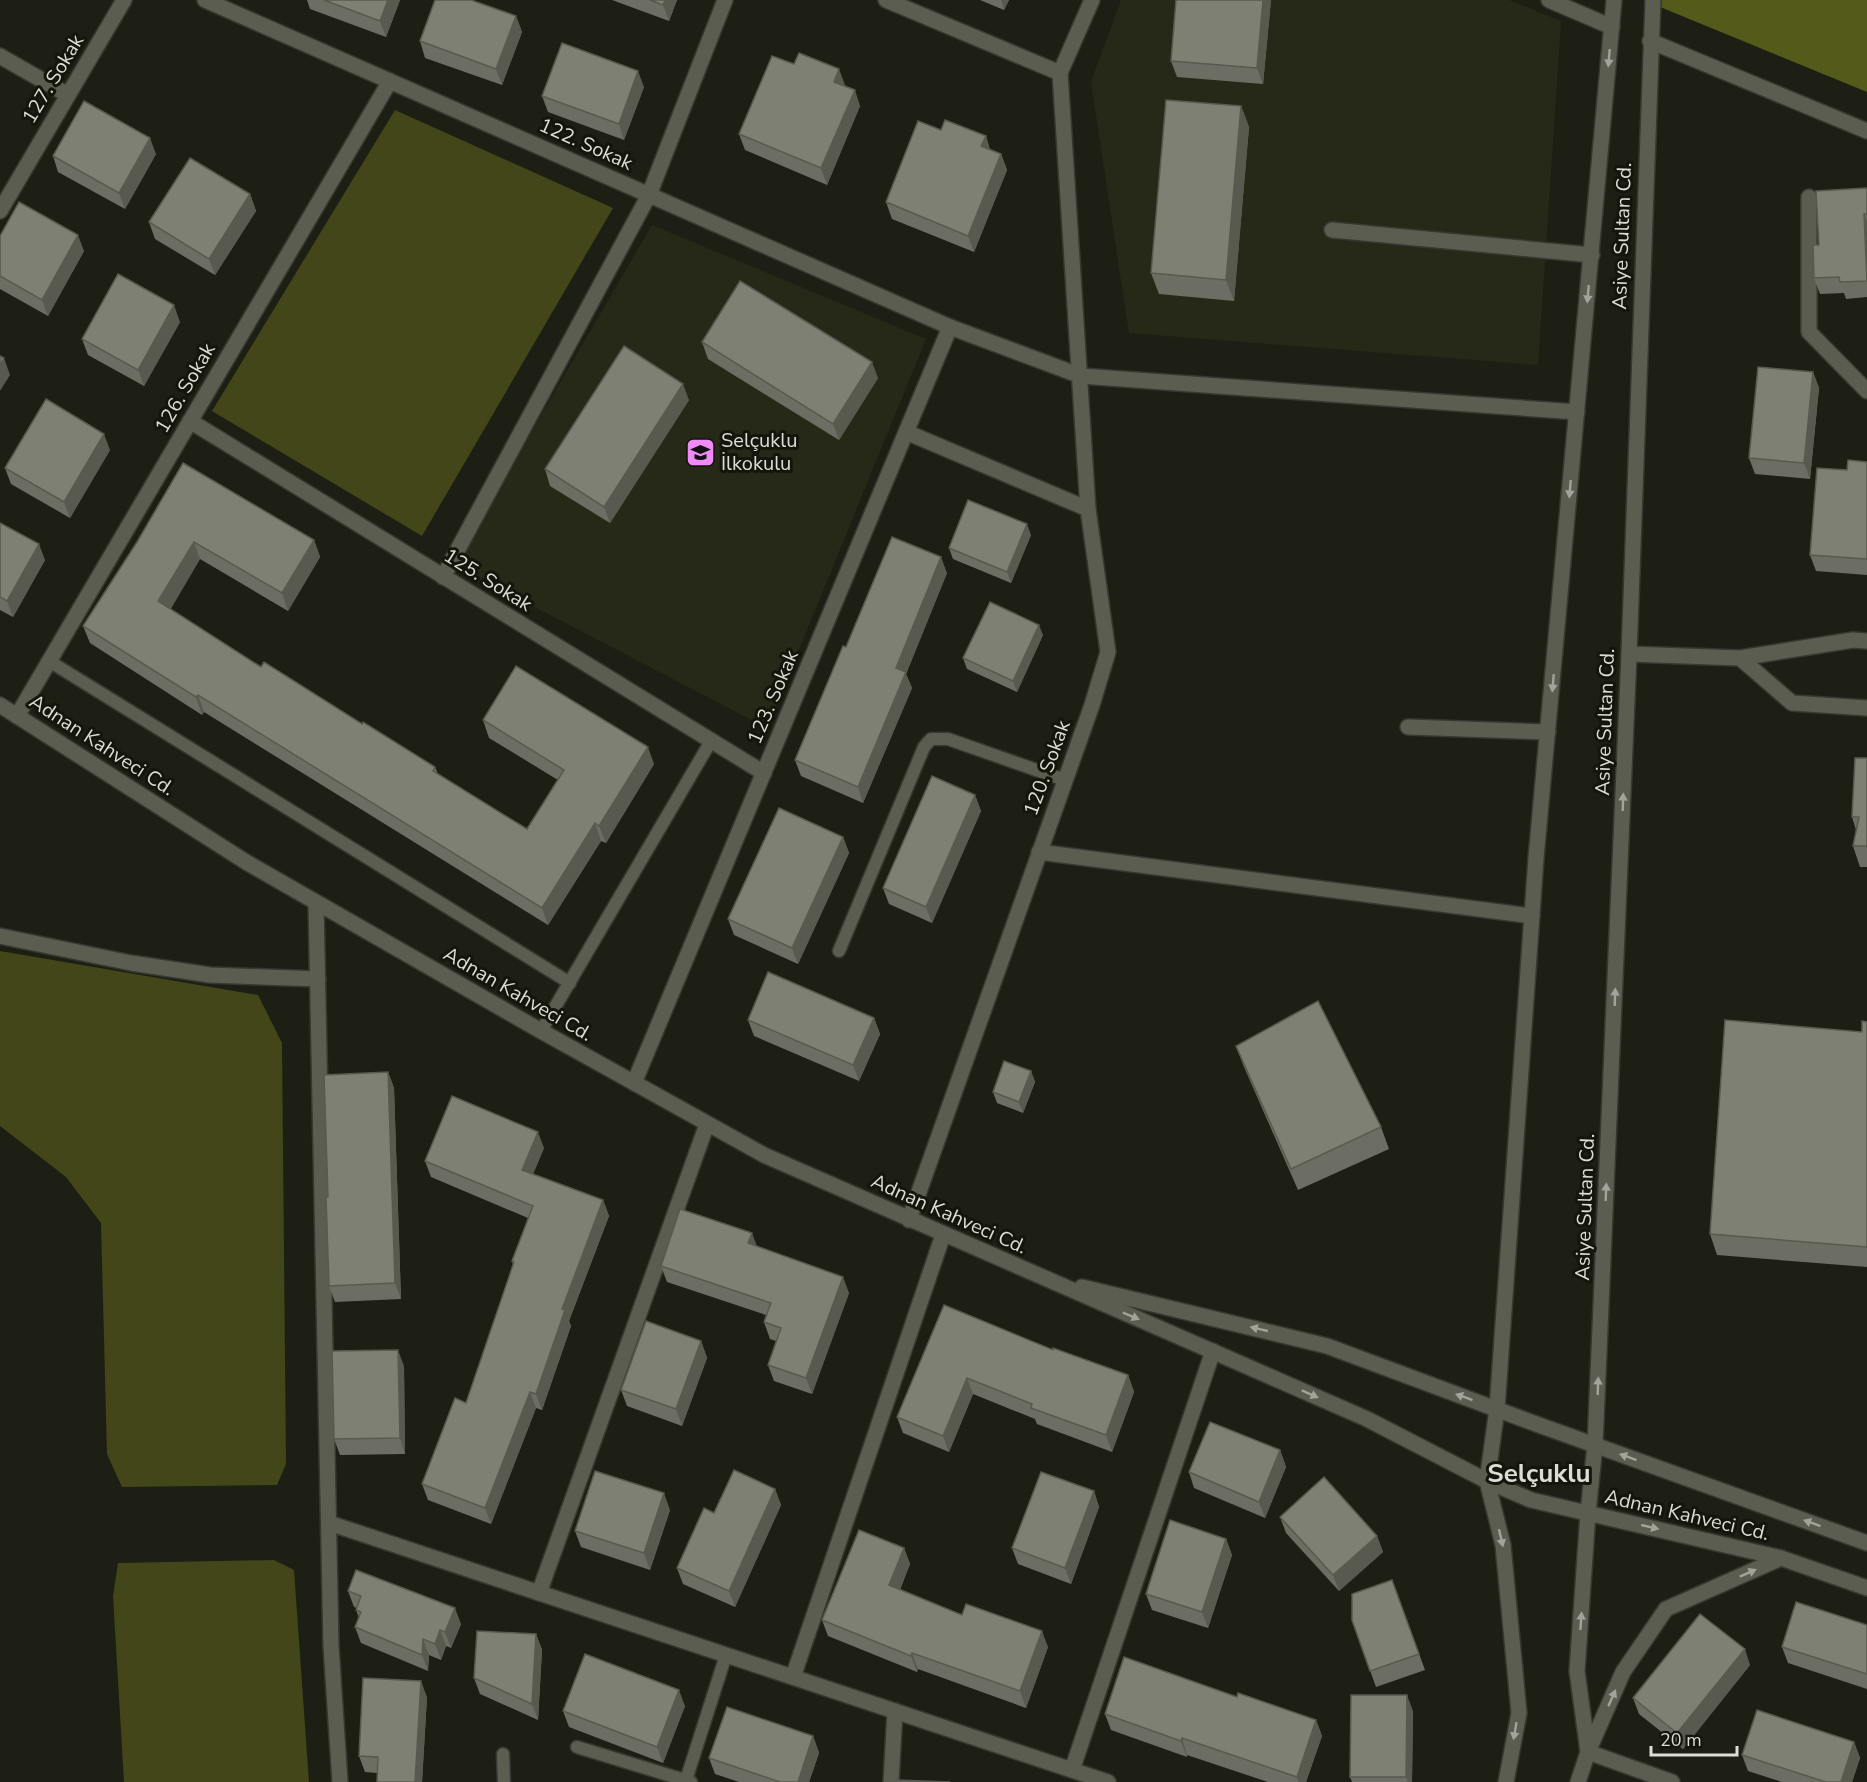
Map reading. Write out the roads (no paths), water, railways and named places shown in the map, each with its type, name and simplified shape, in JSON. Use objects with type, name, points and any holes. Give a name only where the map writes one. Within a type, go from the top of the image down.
[{"type":"street","name":"127. Sokak","points":[[0,211],[124,0]]},
{"type":"street","name":"122. Sokak","points":[[205,0],[950,327],[1081,376],[1577,412]]},
{"type":"street","points":[[443,577],[649,195],[725,0]]},
{"type":"street","points":[[886,0],[1060,73],[1092,0]]},
{"type":"street","points":[[1549,0],[1612,27]]},
{"type":"street","name":"Asiye Sultan Cd.","points":[[1487,1481],[1497,1409],[1532,916],[1614,0]]},
{"type":"street","name":"Asiye Sultan Cd.","points":[[1588,1513],[1595,1445],[1629,654],[1652,5]]},
{"type":"street","points":[[1650,41],[1867,131]]},
{"type":"street","points":[[0,56],[68,95]]},
{"type":"street","name":"120. Sokak","points":[[909,1220],[1040,852],[1108,652],[1088,509],[1060,73]]},
{"type":"street","name":"126. Sokak","points":[[17,716],[390,81]]},
{"type":"street","points":[[1809,197],[1809,332],[1867,391]]},
{"type":"street","points":[[1332,231],[1592,255]]},
{"type":"street","name":"123. Sokak","points":[[634,1083],[950,327]]},
{"type":"street","name":"125. Sokak","points":[[190,421],[764,773]]},
{"type":"street","points":[[906,432],[1088,509]]},
{"type":"street","points":[[1629,654],[1740,658],[1853,640],[1867,640]]},
{"type":"street","points":[[1740,658],[1792,703],[1867,708]]},
{"type":"street","name":"Adnan Kahveci Cd.","points":[[0,705],[246,862],[541,1031],[764,1155],[1038,1277],[1367,1419],[1487,1481],[1532,1500],[1781,1558],[1867,1588]]},
{"type":"street","points":[[1408,727],[1548,732]]},
{"type":"street","points":[[1040,852],[1532,916]]},
{"type":"street","points":[[316,903],[332,1646],[340,1782]]},
{"type":"street","points":[[0,936],[131,963],[210,975],[318,978]]},
{"type":"street","points":[[539,1593],[707,1124]]},
{"type":"street","points":[[793,1677],[943,1235]]},
{"type":"street","name":"Adnan Kahveci Cd.","points":[[1038,1277],[1327,1346],[1867,1543]]},
{"type":"street","points":[[1072,1770],[1213,1351]]},
{"type":"street","points":[[1487,1481],[1503,1545],[1519,1713],[1506,1782]]},
{"type":"street","points":[[1588,1513],[1577,1671],[1588,1752]]},
{"type":"street","points":[[329,1523],[1108,1782]]},
{"type":"street","points":[[1578,1782],[1588,1752],[1623,1672],[1666,1609],[1781,1558]]},
{"type":"street","points":[[891,1782],[895,1712]]},
{"type":"street","points":[[1588,1752],[1672,1782]]},
{"type":"lane","points":[[49,661],[570,983]]},
{"type":"lane","points":[[839,951],[924,747],[931,739],[948,739],[1065,780]]},
{"type":"lane","points":[[541,1031],[711,741]]},
{"type":"lane","points":[[577,1747],[688,1781],[726,1655]]},
{"type":"lane","points":[[503,1754],[504,1782]]},
{"type":"place","name":"Selçuklu İlkokulu","points":[[700,452]]},
{"type":"district","name":"Selçuklu","points":[[1539,1473]]}]
